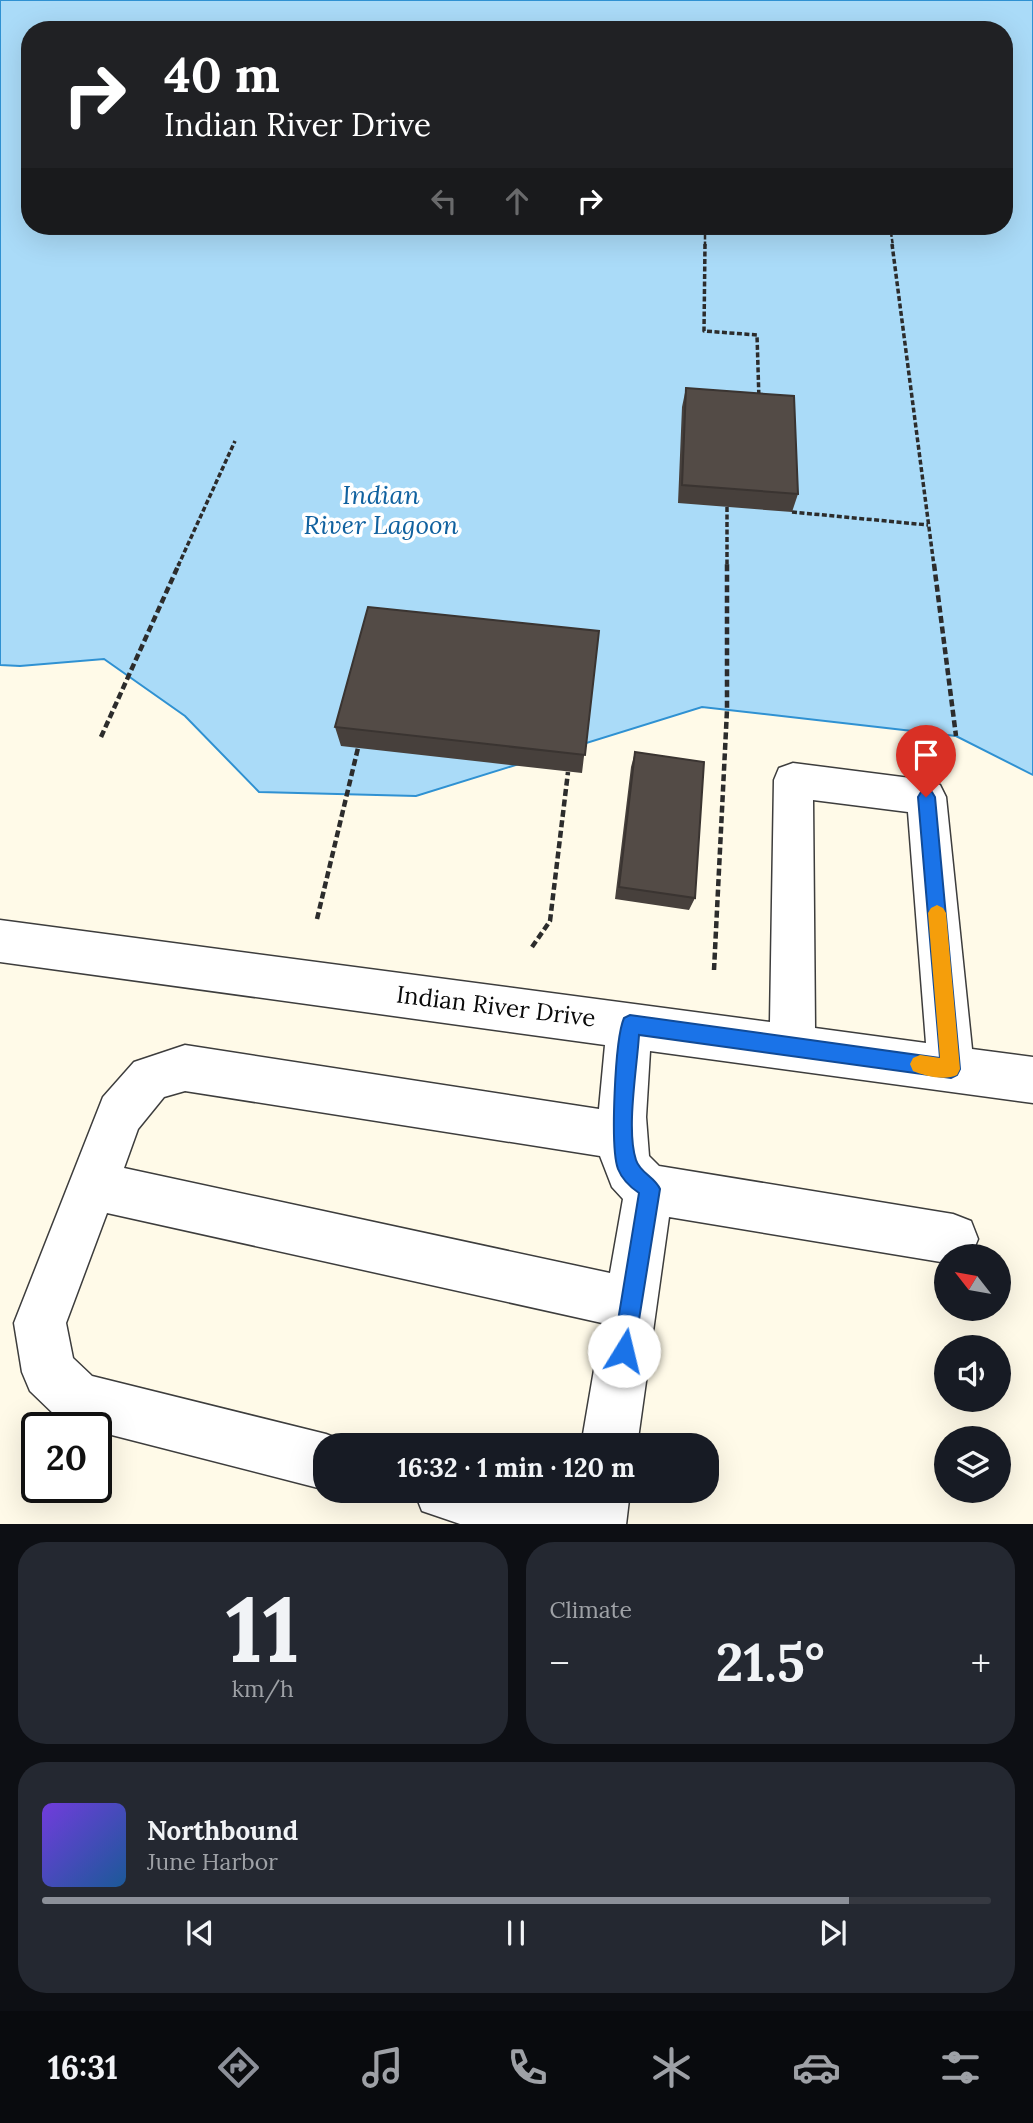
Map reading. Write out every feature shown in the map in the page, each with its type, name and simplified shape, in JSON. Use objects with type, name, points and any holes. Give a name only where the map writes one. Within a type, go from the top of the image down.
[{"type":"street","points":[[792,1047],[793,780],[926,797],[951,1069]]},
{"type":"street","name":"Indian River Drive","points":[[0,941],[1033,1080]]},
{"type":"street","points":[[630,1024],[622,1136],[627,1166],[637,1180],[649,1189],[953,1239]]},
{"type":"street","points":[[313,1459],[77,1399],[49,1372],[40,1323],[120,1114],[150,1078],[186,1068],[622,1136]]},
{"type":"street","points":[[93,1186],[631,1303]]},
{"type":"street","points":[[611,1433],[649,1189]]},
{"type":"street","points":[[490,1503],[575,1524]]},
{"type":"street","points":[[597,1524],[600,1503]]},
{"type":"path","points":[[705,235],[704,331],[757,335],[759,400]]},
{"type":"path","points":[[891,235],[956,736]]},
{"type":"path","points":[[101,737],[235,441]]},
{"type":"path","points":[[715,970],[727,710],[727,507]]},
{"type":"path","points":[[792,512],[928,524]]},
{"type":"path","points":[[317,919],[358,748]]},
{"type":"path","points":[[532,947],[550,921],[568,772]]},
{"type":"water","name":"Indian River Lagoon","points":[[0,0],[1033,0],[1033,775],[956,736],[702,707],[416,796],[259,792],[185,716],[104,659],[20,666],[0,665]]},
{"type":"building","points":[[686,388],[794,396],[798,494],[682,485]]},
{"type":"building","points":[[368,607],[599,631],[585,755],[335,727]]},
{"type":"building","points":[[635,752],[704,762],[695,898],[619,887]]},
{"type":"slow traffic","points":[[920,1064],[951,1069],[937,913]]},
{"type":"route","points":[[624,1351],[649,1189],[637,1180],[627,1166],[622,1136],[630,1024],[951,1069],[926,797]]}]
